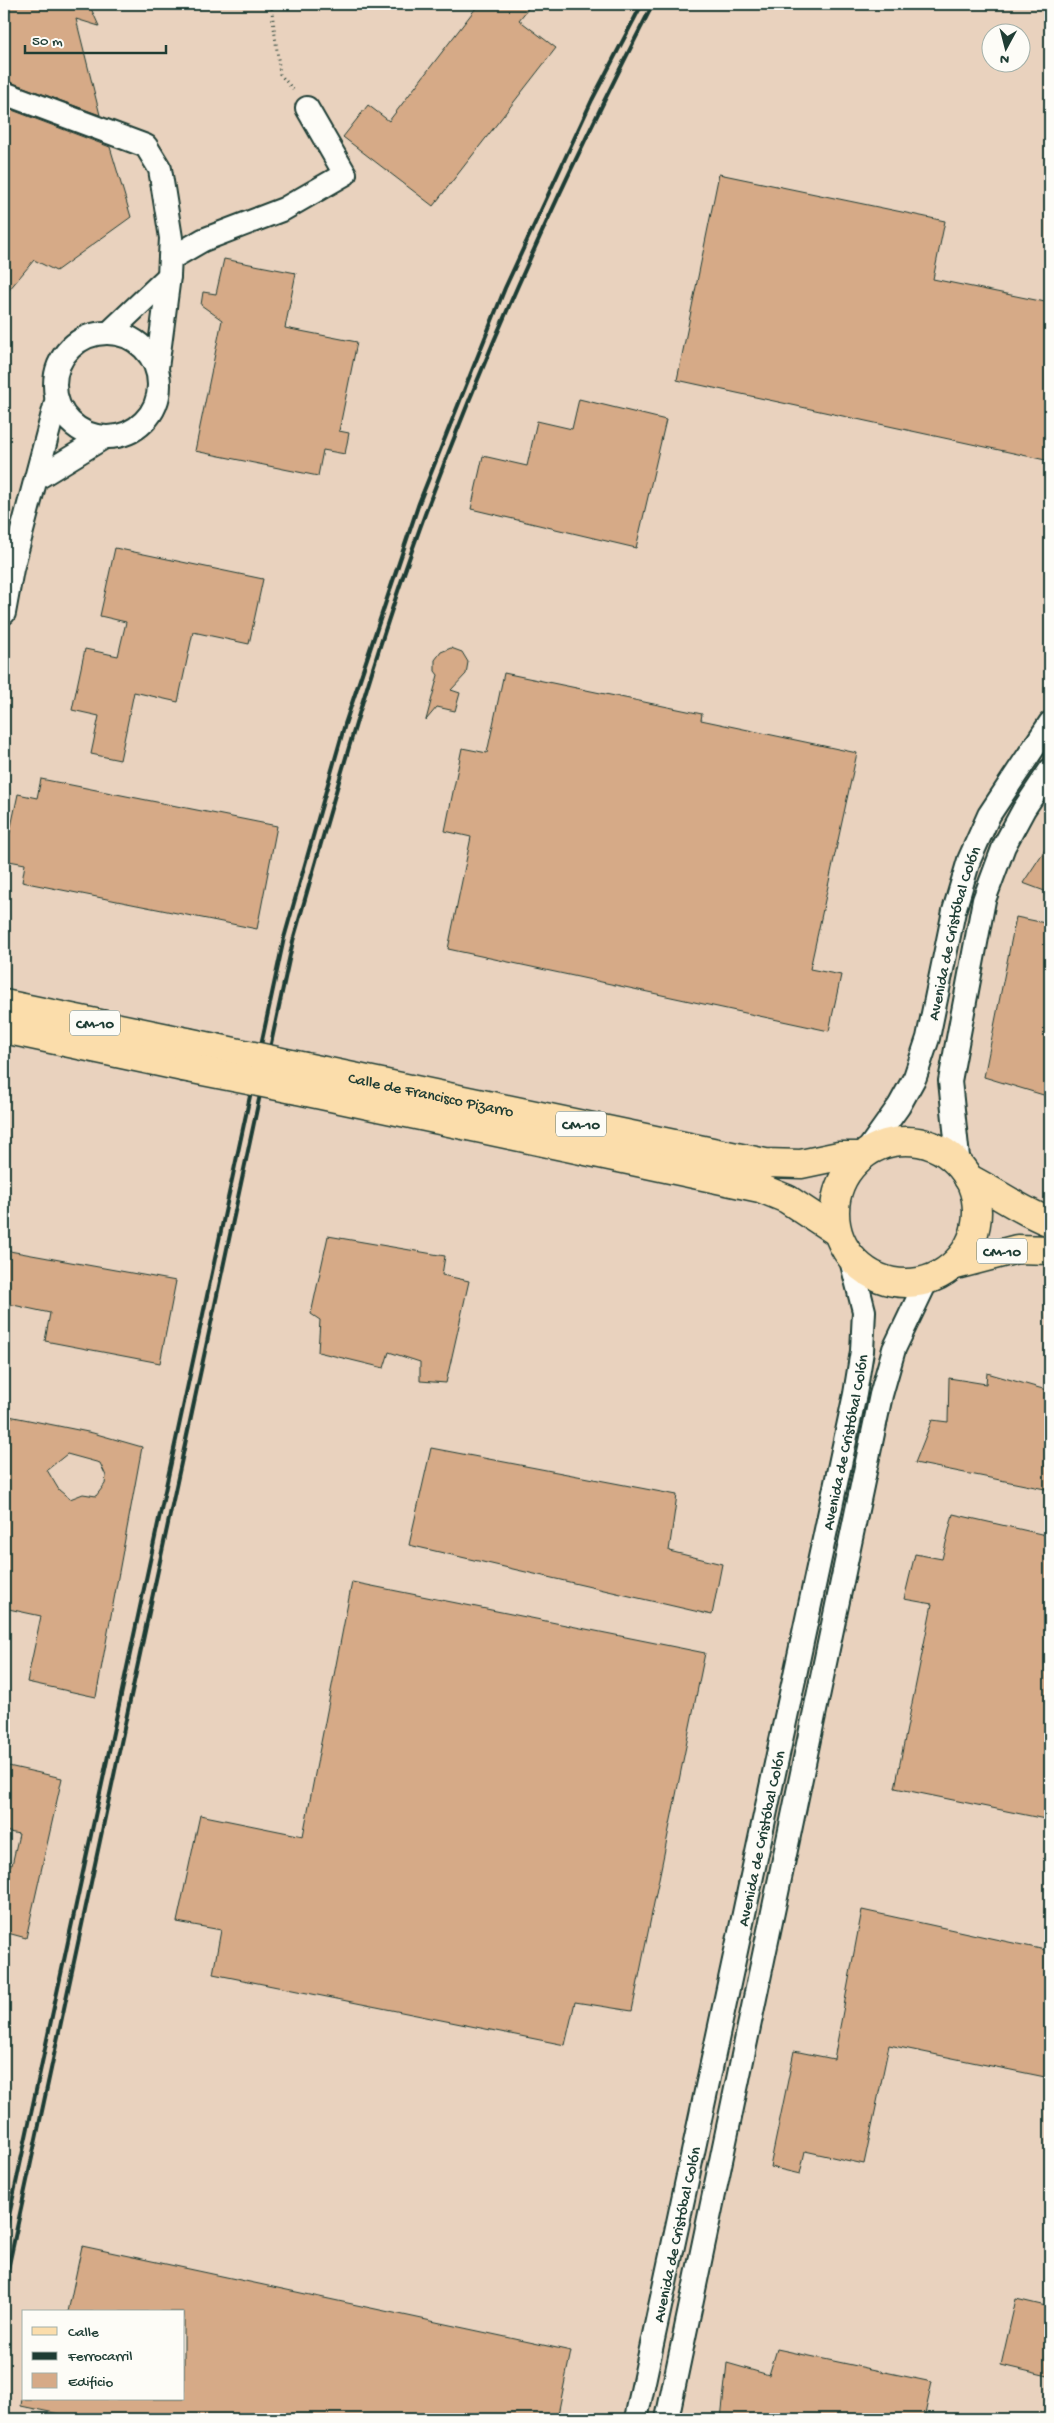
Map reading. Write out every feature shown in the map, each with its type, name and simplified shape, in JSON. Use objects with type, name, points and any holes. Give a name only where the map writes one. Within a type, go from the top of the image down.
[{"type":"main road","name":"Calle de Francisco Pizarro","points":[[4,1004],[185,1054]]},
{"type":"main road","name":"Calle de Francisco Pizarro","points":[[4,1029],[185,1054],[302,1078],[765,1163],[801,1164],[864,1152]]},
{"type":"main road","name":"Calle de Francisco Pizarro","points":[[302,1078],[760,1188],[788,1199],[837,1232]]},
{"type":"main road","name":"CM-10","points":[[1050,1222],[1034,1216],[964,1172],[941,1152],[919,1144],[901,1141],[885,1143],[864,1152],[845,1175],[838,1193],[834,1214],[837,1232],[850,1256],[882,1276],[903,1280],[927,1280],[956,1265],[1017,1249],[1050,1250]]},
{"type":"main road","name":"CM-10","points":[[956,1265],[968,1250],[975,1229],[978,1211],[964,1172]]},
{"type":"street","points":[[4,93],[146,146],[160,169],[171,238],[157,368],[160,389],[154,409],[142,425],[124,435],[103,438],[36,479]]},
{"type":"street","points":[[110,332],[169,268],[203,240],[284,209],[345,174],[307,108]]},
{"type":"street","points":[[4,613],[12,570],[56,402],[54,381],[59,362],[72,345],[90,335],[110,332],[130,338],[147,350],[157,368]]},
{"type":"street","points":[[56,402],[67,420],[83,432],[103,438]]},
{"type":"street","name":"Avenida de Cristóbal Colón","points":[[864,1152],[899,1106],[915,1077],[928,1038],[954,911],[969,860],[988,815],[1050,723]]},
{"type":"street","name":"Avenida de Cristóbal Colón","points":[[964,1172],[950,1081],[984,900],[1004,846],[1024,809],[1050,770]]},
{"type":"street","name":"Avenida de Cristóbal Colón","points":[[636,2419],[855,1394],[862,1351],[864,1311],[850,1256]]},
{"type":"street","name":"Avenida de Cristóbal Colón","points":[[667,2419],[881,1395],[894,1349],[927,1280]]},
{"type":"path","points":[[271,4],[280,74],[307,108]]},
{"type":"shaded area","points":[[4,4],[1050,4],[1050,2419],[4,2419]]},
{"type":"building","points":[[4,4],[89,4],[99,26],[76,19],[100,115],[4,80]]},
{"type":"building","points":[[479,4],[532,4],[519,20],[556,48],[433,206],[343,137],[368,105],[389,121]]},
{"type":"building","points":[[4,107],[110,147],[131,217],[56,271],[34,260],[4,296]]},
{"type":"building","points":[[719,174],[945,221],[933,279],[1050,303],[1050,461],[677,380]]},
{"type":"building","points":[[224,259],[296,273],[285,328],[357,342],[339,431],[349,433],[345,454],[323,450],[318,476],[195,451],[222,320],[201,305],[203,292],[216,294]]},
{"type":"building","points":[[579,399],[666,420],[636,548],[471,509],[483,456],[527,466],[537,421],[572,429]]},
{"type":"building","points":[[115,548],[263,579],[249,644],[193,632],[178,702],[134,692],[120,760],[91,754],[99,716],[72,710],[85,649],[118,656],[126,622],[100,616]]},
{"type":"building","points":[[451,648],[462,652],[468,662],[466,674],[451,690],[460,693],[455,711],[437,707],[426,720],[438,675],[435,671],[435,660],[441,652]]},
{"type":"building","points":[[504,673],[702,714],[701,720],[857,753],[810,969],[841,975],[829,1031],[448,949],[471,837],[445,831],[462,748],[487,753]]},
{"type":"building","points":[[41,779],[277,826],[257,929],[22,882],[25,864],[4,860],[18,794],[37,798]]},
{"type":"building","points":[[1050,842],[1050,893],[1023,883]]},
{"type":"building","points":[[1016,917],[1050,924],[1050,1097],[984,1077]]},
{"type":"building","points":[[328,1236],[445,1256],[442,1275],[469,1281],[446,1383],[420,1381],[420,1362],[389,1352],[384,1368],[318,1352],[320,1320],[311,1314]]},
{"type":"building","points":[[4,1250],[176,1281],[160,1363],[45,1341],[50,1313],[4,1303]]},
{"type":"building","points":[[987,1373],[1050,1391],[1050,1490],[915,1463],[932,1420],[948,1422],[949,1378],[986,1384]]},
{"type":"building","points":[[4,1415],[93,1433],[142,1447],[96,1697],[27,1682],[41,1616],[4,1608]],"holes":[[[67,1454],[100,1463],[106,1476],[105,1484],[96,1496],[83,1494],[70,1499],[59,1490],[47,1470]]]},
{"type":"building","points":[[431,1448],[677,1495],[669,1551],[722,1564],[712,1615],[409,1545]]},
{"type":"building","points":[[953,1514],[1050,1536],[1050,1820],[895,1788],[932,1604],[904,1599],[915,1554],[942,1559]]},
{"type":"building","points":[[352,1582],[705,1653],[632,2011],[575,2002],[565,2045],[213,1974],[221,1930],[177,1922],[200,1815],[303,1836]]},
{"type":"building","points":[[4,1765],[62,1778],[26,1938],[4,1932],[4,1863],[12,1865],[19,1834],[4,1831]]},
{"type":"building","points":[[862,1910],[1050,1951],[1050,2078],[889,2045],[864,2164],[805,2151],[800,2174],[770,2167],[794,2051],[834,2059]]},
{"type":"building","points":[[82,2246],[571,2351],[557,2419],[83,2419],[21,2406],[22,2399],[185,2400],[185,2310],[68,2310]]},
{"type":"building","points":[[1016,2299],[1050,2307],[1050,2367],[1048,2376],[1001,2365]]},
{"type":"building","points":[[777,2349],[932,2382],[924,2419],[721,2419],[727,2363],[769,2375]]},
{"type":"railway","points":[[4,2239],[284,938],[345,724],[419,503],[505,288],[592,100],[642,4]]},
{"type":"railway","points":[[4,2288],[293,941],[373,668],[428,506],[478,378],[533,252],[591,127],[653,4]]}]
